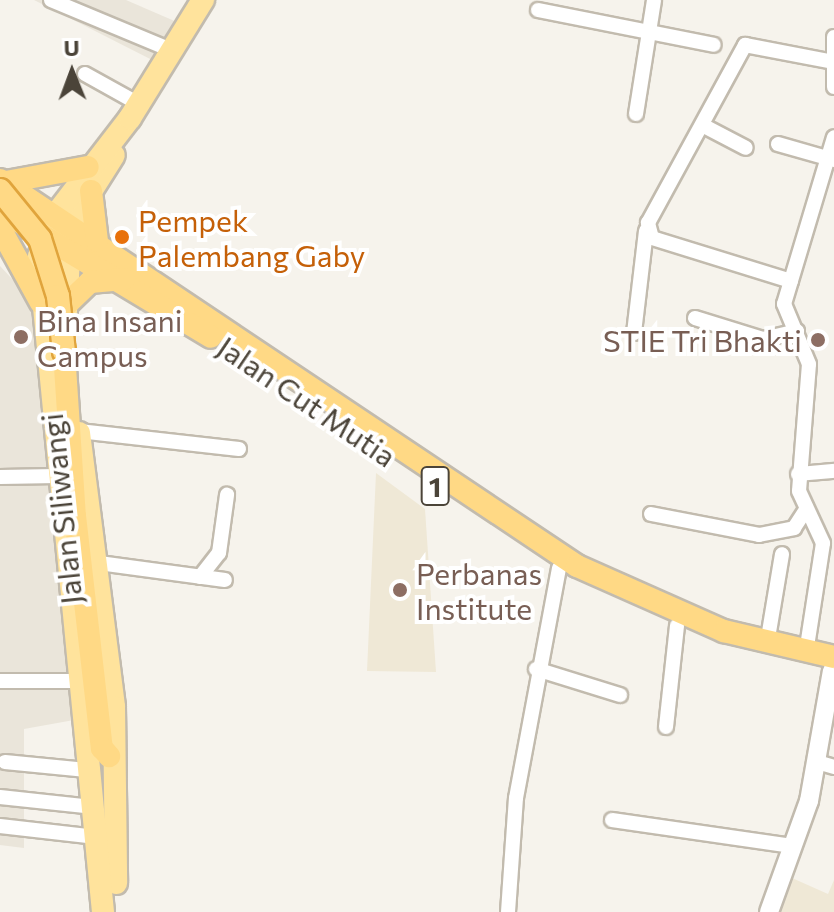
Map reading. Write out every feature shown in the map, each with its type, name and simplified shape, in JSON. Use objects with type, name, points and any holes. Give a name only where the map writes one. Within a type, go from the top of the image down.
[{"type":"highway","points":[[88,167],[2,184],[40,239],[58,296],[75,516],[109,756]]},
{"type":"highway","name":"1","points":[[2,184],[64,219]]},
{"type":"highway","points":[[91,191],[97,241]]},
{"type":"highway","name":"1","points":[[0,210],[55,240]]},
{"type":"highway","name":"Jalan Cut Mutia","points":[[64,219],[577,566],[657,606],[767,644],[806,653],[833,666]]},
{"type":"highway","points":[[0,228],[42,307]]},
{"type":"highway","name":"Jalan Cut Mutia","points":[[55,240],[125,279],[559,568],[677,626],[833,666]]},
{"type":"highway","points":[[66,309],[90,282],[125,279]]},
{"type":"main road","points":[[64,219],[91,191],[134,111],[203,0]]},
{"type":"main road","points":[[64,219],[88,167],[134,111]]},
{"type":"main road","name":"Jalan Siliwangi","points":[[64,219],[55,240],[42,307],[87,770],[102,808]]},
{"type":"main road","name":"Jalan Siliwangi","points":[[55,240],[99,563],[114,707],[102,808]]},
{"type":"main road","points":[[42,307],[60,305],[66,309]]},
{"type":"main road","points":[[102,808],[96,837],[103,912]]},
{"type":"main road","points":[[102,808],[118,912]]},
{"type":"street","points":[[636,114],[654,0]]},
{"type":"street","points":[[58,1],[171,50]]},
{"type":"street","points":[[538,10],[714,45]]},
{"type":"street","points":[[834,37],[831,62],[834,87]]},
{"type":"street","points":[[634,333],[646,231],[745,45],[831,62]]},
{"type":"street","points":[[85,74],[134,111]]},
{"type":"street","points":[[704,126],[746,148]]},
{"type":"street","points":[[806,653],[823,543],[805,511],[798,474],[809,364],[784,304],[832,159],[834,137]]},
{"type":"street","points":[[778,144],[832,159]]},
{"type":"street","points":[[646,231],[791,281]]},
{"type":"street","points":[[695,318],[763,339],[797,331]]},
{"type":"street","points":[[79,431],[239,449]]},
{"type":"street","points":[[798,474],[834,471]]},
{"type":"street","points":[[0,477],[57,476]]},
{"type":"street","points":[[200,577],[219,553],[227,495]]},
{"type":"street","points":[[651,514],[759,535],[794,528],[805,511]]},
{"type":"street","points":[[767,644],[782,554]]},
{"type":"street","points":[[99,563],[225,580]]},
{"type":"street","points":[[508,912],[511,828],[536,669],[559,568]]},
{"type":"street","points":[[666,727],[677,626]]},
{"type":"street","points":[[769,912],[826,764],[833,666]]},
{"type":"street","points":[[536,669],[620,695]]},
{"type":"street","points":[[0,681],[78,681]]},
{"type":"street","points":[[5,762],[87,770]]},
{"type":"street","points":[[0,797],[102,808]]},
{"type":"street","points":[[612,820],[792,846]]},
{"type":"street","points":[[0,826],[96,837]]},
{"type":"shaded area","points":[[34,0],[126,0],[186,26],[162,65]]},
{"type":"shaded area","points":[[0,266],[42,311],[74,720],[24,729],[24,848],[0,845]]},
{"type":"shaded area","name":"Perbanas Institute","points":[[376,473],[425,509],[436,672],[367,671]]},
{"type":"shaded area","points":[[792,878],[828,894],[834,880],[834,912],[781,912]]},
{"type":"place","name":"Pempek Palembang Gaby","points":[[122,237]]},
{"type":"place","name":"Bina Insani Campus","points":[[21,337]]},
{"type":"place","name":"STIE Tri Bhakti","points":[[818,340]]},
{"type":"place","name":"Perbanas Institute","points":[[400,590]]}]
